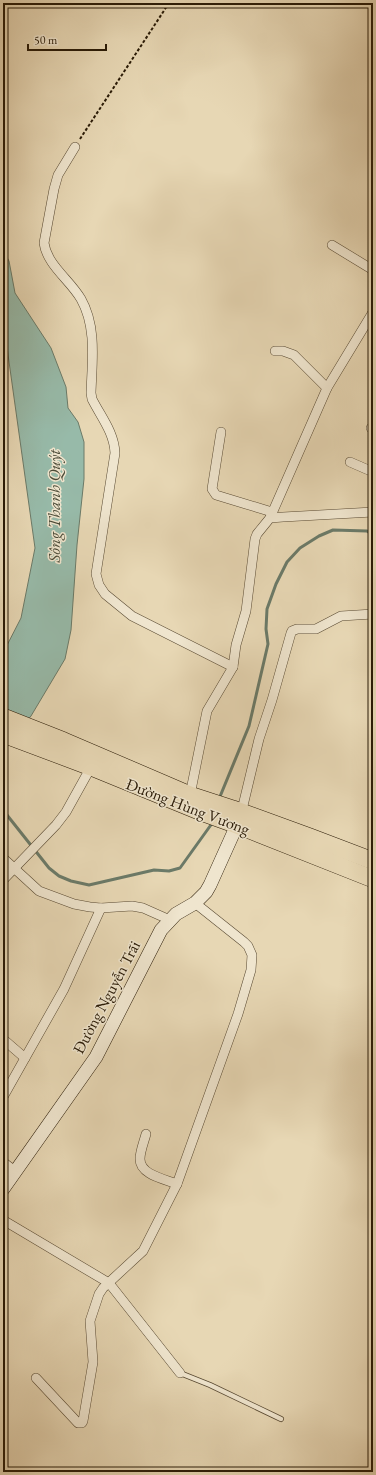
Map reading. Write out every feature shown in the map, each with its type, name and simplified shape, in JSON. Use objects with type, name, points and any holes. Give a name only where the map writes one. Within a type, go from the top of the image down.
[{"type":"highway","name":"Đường Hùng Vương","points":[[3,717],[61,748],[91,767],[237,815],[310,837],[373,861]]},
{"type":"highway","name":"Đường Hùng Vương","points":[[3,734],[61,748],[198,802]]},
{"type":"highway","name":"Đường Hùng Vương","points":[[237,815],[373,879]]},
{"type":"street","points":[[75,147],[58,175],[44,243],[45,251],[48,257],[81,299],[86,311],[92,335],[92,399],[111,432],[114,443],[115,453],[96,574],[99,585],[105,594],[132,616],[233,667]]},
{"type":"street","points":[[332,245],[373,270]]},
{"type":"street","points":[[198,802],[207,711],[233,667],[236,645],[246,611],[255,539],[271,515],[327,388],[373,312]]},
{"type":"street","points":[[275,351],[283,351],[294,355],[327,388]]},
{"type":"street","points":[[221,432],[212,489],[216,495],[271,515],[283,516],[373,512]]},
{"type":"street","points":[[350,462],[373,472]]},
{"type":"street","points":[[237,815],[292,631],[297,629],[316,629],[342,616],[373,614]]},
{"type":"street","points":[[3,880],[66,812],[91,767]]},
{"type":"street","name":"Đường Nguyễn Trãi","points":[[3,1189],[96,1057],[161,930],[176,914],[195,902],[206,892],[237,815]]},
{"type":"street","points":[[3,858],[39,891],[74,904],[101,908],[132,906],[150,910],[170,920]]},
{"type":"street","points":[[36,1378],[78,1423],[82,1423],[92,1369],[91,1317],[100,1291],[143,1251],[177,1184],[238,1014],[251,970],[252,955],[248,946],[195,902]]},
{"type":"street","points":[[3,1097],[64,989],[101,908]]},
{"type":"street","points":[[3,1040],[25,1058]]},
{"type":"street","points":[[146,1134],[140,1158],[144,1169],[151,1174],[177,1184]]},
{"type":"street","points":[[3,1162],[15,1171]]},
{"type":"street","points":[[3,1220],[109,1283],[180,1373]]},
{"type":"lane","points":[[180,1373],[210,1385],[281,1419]]},
{"type":"path","points":[[75,147],[168,3]]},
{"type":"water","name":"Sông Thanh Quýt","points":[[3,250],[9,261],[15,293],[51,348],[66,387],[68,408],[78,422],[84,442],[84,479],[77,545],[71,630],[65,659],[31,716],[3,750],[3,653],[21,618],[35,548],[5,333],[3,329]]},
{"type":"waterway","points":[[219,799],[249,726],[268,644],[266,629],[267,609],[276,584],[287,562],[300,548],[319,536],[333,530],[367,531],[373,535]]},
{"type":"waterway","points":[[3,810],[49,868],[59,876],[71,881],[89,885],[154,870],[169,871],[180,868],[213,822]]}]
